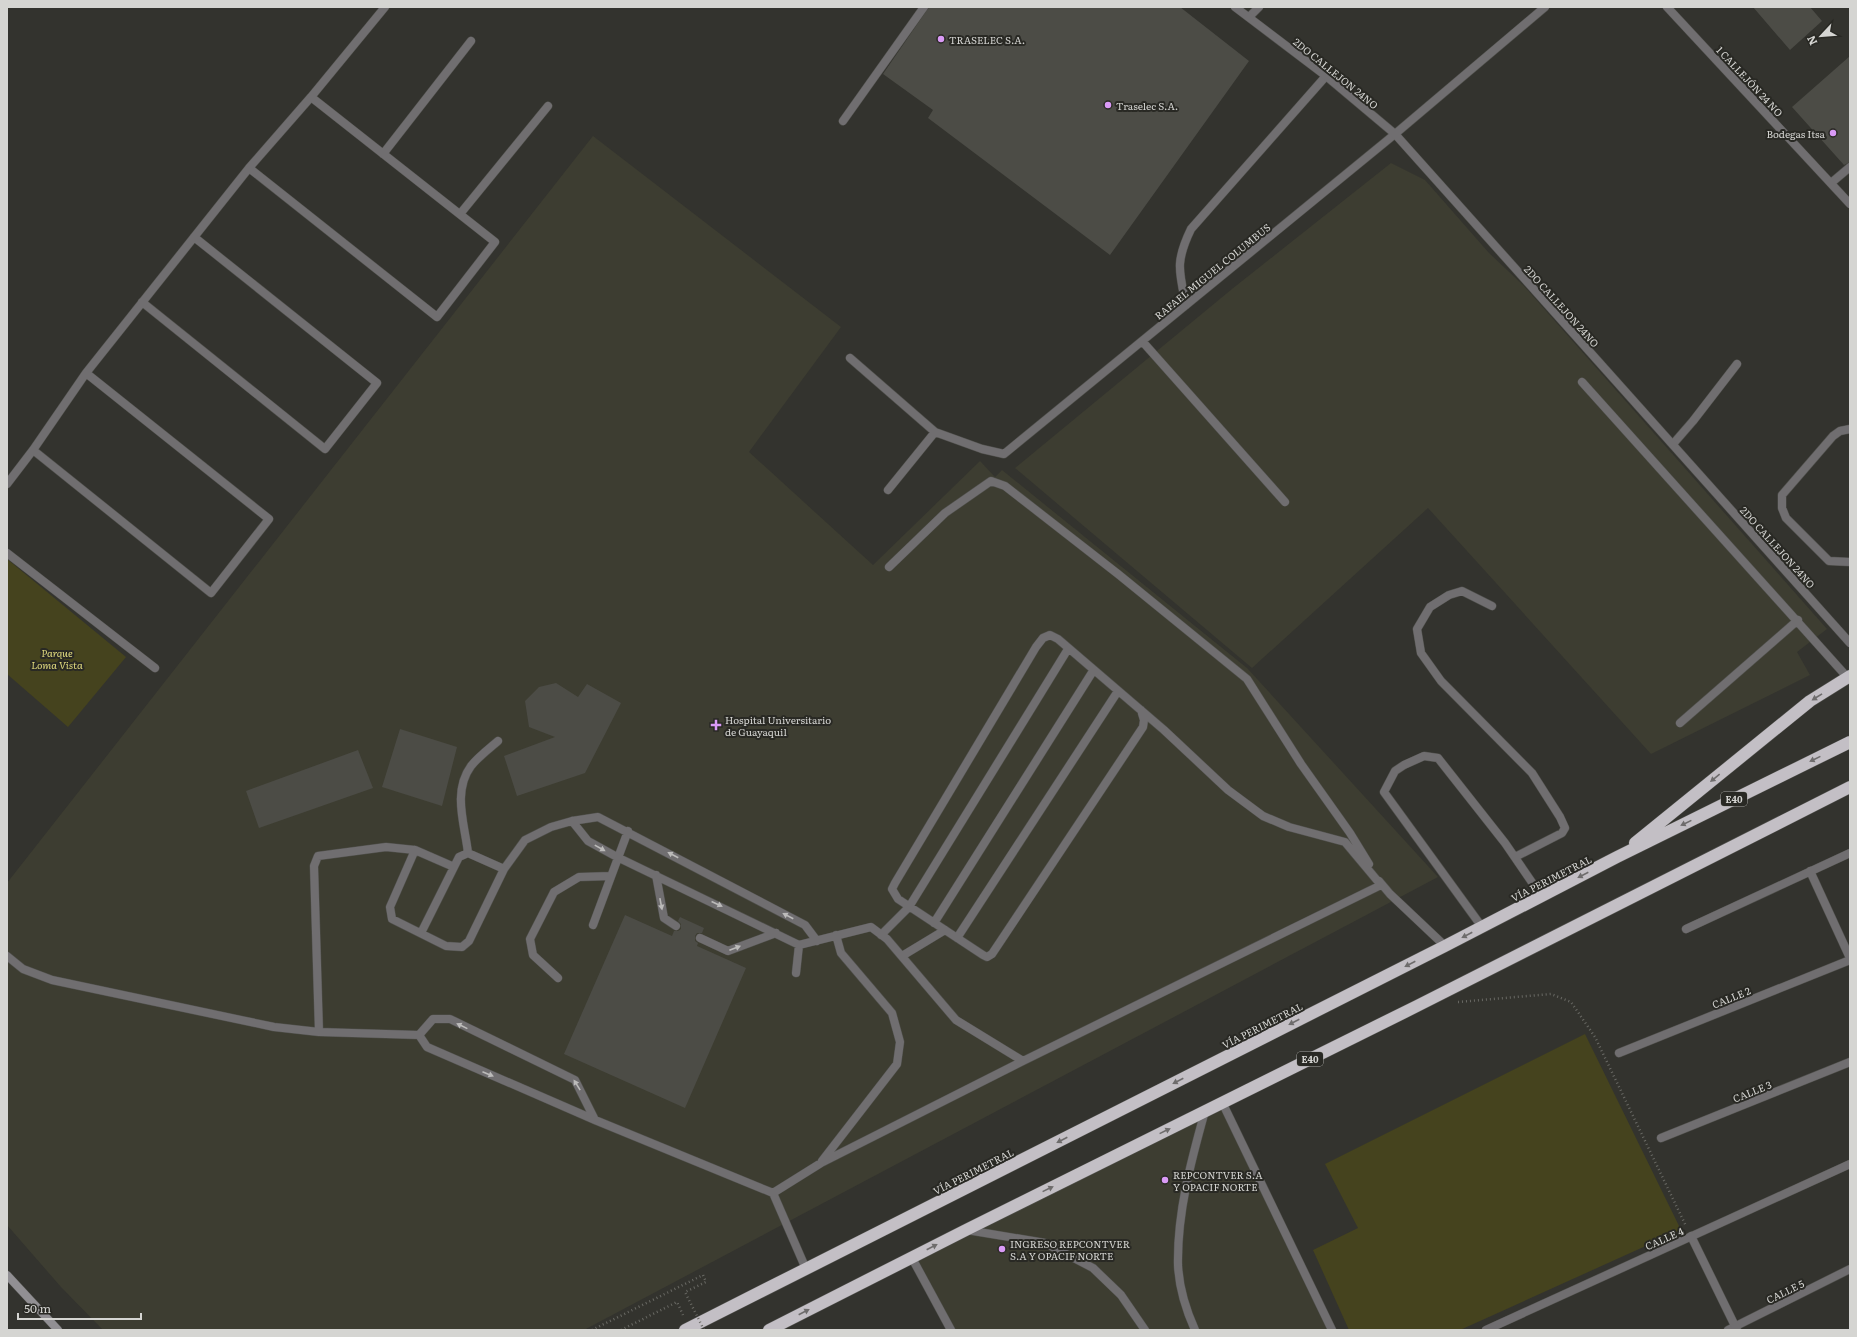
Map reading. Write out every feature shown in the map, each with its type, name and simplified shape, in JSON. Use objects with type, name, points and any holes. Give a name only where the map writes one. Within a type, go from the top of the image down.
[{"type":"highway","points":[[1618,857],[1810,701],[1849,677]]},
{"type":"highway","name":"VÍA PERIMETRAL","points":[[688,1329],[1542,897],[1618,857],[1850,742]]},
{"type":"highway","name":"E40","points":[[769,1330],[1222,1102],[1417,1006],[1848,788]]},
{"type":"main road","points":[[7,1275],[58,1330]]},
{"type":"street","points":[[7,484],[33,450],[86,373],[194,236],[248,168],[311,97],[385,7]]},
{"type":"street","points":[[842,121],[924,7]]},
{"type":"street","name":"2DO CALLEJON 24NO","points":[[1235,7],[1326,76],[1396,134],[1850,643]]},
{"type":"street","points":[[1248,17],[1259,7]]},
{"type":"street","name":"RAFAEL MIGUEL COLUMBUS","points":[[935,432],[982,449],[1004,454],[1396,134],[1545,7]]},
{"type":"street","name":"1 CALLEJÓN 24 NO","points":[[1667,7],[1850,204]]},
{"type":"street","points":[[384,154],[471,41]]},
{"type":"street","points":[[1186,305],[1179,268],[1183,247],[1191,229],[1326,76]]},
{"type":"street","points":[[248,168],[437,317],[495,242],[311,97]]},
{"type":"street","points":[[460,214],[548,106]]},
{"type":"street","points":[[1831,183],[1850,167]]},
{"type":"street","points":[[142,302],[325,449],[368,395],[377,383],[194,236]]},
{"type":"street","points":[[1142,341],[1286,502]]},
{"type":"street","points":[[850,358],[935,432],[888,490]]},
{"type":"street","points":[[1673,444],[1694,421],[1737,364]]},
{"type":"street","points":[[33,450],[211,593],[269,519],[86,373]]},
{"type":"street","points":[[1582,382],[1849,677]]},
{"type":"street","points":[[1850,429],[1840,431],[1833,436],[1782,495],[1782,508],[1786,518],[1829,561],[1850,562]]},
{"type":"street","points":[[889,567],[945,513],[991,481],[1005,486],[1118,574],[1247,679],[1297,758],[1350,833],[1381,885]]},
{"type":"street","points":[[7,553],[155,668]]},
{"type":"street","points":[[1492,606],[1462,591],[1449,595],[1430,607],[1417,629],[1421,653],[1441,681],[1532,773],[1560,817],[1565,828],[1562,834],[1515,858]]},
{"type":"street","points":[[1680,723],[1798,620]]},
{"type":"street","points":[[1141,710],[1144,720],[1142,727],[992,954],[987,957],[909,907],[894,895],[892,889],[894,883],[1036,647],[1043,638],[1050,636],[1058,639],[1093,671],[1141,710],[1164,730],[1228,790],[1263,816],[1289,827],[1345,842],[1381,885],[1445,946]]},
{"type":"street","points":[[881,934],[909,907],[1068,648]]},
{"type":"street","points":[[934,923],[1093,671]]},
{"type":"street","points":[[958,938],[1118,691]]},
{"type":"street","points":[[468,853],[465,829],[460,809],[461,788],[471,766],[498,740]]},
{"type":"street","points":[[1482,927],[1384,792],[1395,771],[1424,756],[1438,758],[1515,858],[1542,897]]},
{"type":"street","points":[[415,850],[390,907],[392,919],[446,946],[462,947],[469,941],[504,869],[526,840],[551,827],[572,821],[598,817],[628,831],[805,925],[817,941]]},
{"type":"street","points":[[572,821],[588,841],[617,857],[799,945],[871,927],[881,934],[902,956],[956,1020],[1023,1061]]},
{"type":"street","points":[[593,925],[617,857],[628,831]]},
{"type":"street","points":[[319,1032],[314,866],[318,856],[386,847],[415,850],[454,867]]},
{"type":"street","points":[[421,933],[459,857],[468,853],[504,869]]},
{"type":"street","points":[[1686,929],[1850,853]]},
{"type":"street","points":[[1810,871],[1850,959]]},
{"type":"street","points":[[656,875],[664,918],[676,926]]},
{"type":"street","points":[[558,978],[533,955],[530,939],[554,892],[580,877],[611,876]]},
{"type":"street","points":[[773,1193],[821,1163],[1023,1061],[1381,885]]},
{"type":"street","points":[[902,956],[945,930]]},
{"type":"street","points":[[700,938],[728,951],[776,933]]},
{"type":"street","points":[[821,1163],[897,1064],[900,1042],[892,1013],[841,953],[836,935]]},
{"type":"street","points":[[796,973],[799,945]]},
{"type":"street","points":[[7,956],[22,969],[52,980],[274,1028],[319,1032],[419,1035]]},
{"type":"street","name":"CALLE 2","points":[[1619,1053],[1850,959]]},
{"type":"street","points":[[419,1035],[433,1019],[450,1020],[575,1080],[595,1120]]},
{"type":"street","points":[[419,1035],[427,1047],[595,1120],[773,1193],[806,1269]]},
{"type":"street","name":"CALLE 3","points":[[1661,1138],[1850,1062]]},
{"type":"street","points":[[1222,1102],[1332,1330]]},
{"type":"street","points":[[1195,1330],[1184,1300],[1178,1266],[1180,1225],[1190,1167],[1205,1111]]},
{"type":"street","name":"CALLE 4","points":[[1486,1330],[1850,1164]]},
{"type":"street","points":[[966,1230],[1045,1243],[1092,1268],[1122,1295],[1145,1330]]},
{"type":"street","points":[[1691,1236],[1733,1329]]},
{"type":"street","points":[[912,1258],[951,1330]]},
{"type":"street","name":"CALLE 5","points":[[1733,1329],[1850,1269]]},
{"type":"path","points":[[1457,1002],[1551,994],[1571,1002],[1595,1037],[1691,1236]]},
{"type":"path","points":[[592,1330],[703,1275],[706,1282],[685,1292],[704,1330]]},
{"type":"path","points":[[620,1330],[677,1302],[688,1329]]},
{"type":"shaded area","name":"Hospital Universitario de Guayaquil","points":[[593,136],[841,327],[749,452],[873,565],[980,461],[995,477],[1002,470],[1247,668],[1438,877],[584,1330],[103,1330],[61,1287],[7,1225],[7,883]]},
{"type":"shaded area","points":[[1391,163],[1425,180],[1489,253],[1524,286],[1827,629],[1797,652],[1810,675],[1651,754],[1428,508],[1252,668],[1015,468],[1232,289]]},
{"type":"shaded area","name":"REPCONTVER S.A Y OPACIF NORTE","points":[[1223,1103],[1332,1330],[955,1330],[916,1256]]},
{"type":"green space","name":"Parque Loma Vista","points":[[7,559],[126,657],[68,727],[7,674]]},
{"type":"green space","points":[[1585,1034],[1681,1230],[1460,1330],[1349,1330],[1313,1250],[1358,1228],[1325,1164]]},
{"type":"building","name":"Traselec S.A.","points":[[929,7],[1180,7],[1249,61],[1110,255],[928,118],[933,110],[883,74]]},
{"type":"building","points":[[1753,7],[1810,7],[1822,21],[1790,50]]},
{"type":"building","name":"Bodegas Itsa","points":[[1850,56],[1850,162],[1844,165],[1792,107]]},
{"type":"building","points":[[556,683],[578,697],[587,684],[621,703],[585,773],[517,796],[504,756],[555,737],[529,727],[525,701],[539,687]]},
{"type":"building","points":[[400,729],[457,747],[442,806],[382,787]]},
{"type":"building","points":[[358,750],[373,788],[259,828],[246,791]]},
{"type":"building","points":[[625,915],[672,936],[674,931],[681,929],[681,924],[678,921],[680,917],[704,928],[702,933],[697,933],[695,936],[695,941],[698,943],[697,946],[746,968],[685,1108],[564,1054]]},
{"type":"place","name":"TRASELEC S.A.","points":[[941,39]]},
{"type":"place","name":"Traselec S.A.","points":[[1108,105]]},
{"type":"place","name":"Bodegas Itsa","points":[[1833,133]]},
{"type":"place","name":"Hospital Universitario de Guayaquil","points":[[716,725]]},
{"type":"place","name":"REPCONTVER S.A Y OPACIF NORTE","points":[[1165,1180]]},
{"type":"place","name":"INGRESO REPCONTVER S.A Y OPACIF NORTE","points":[[1002,1249]]}]
